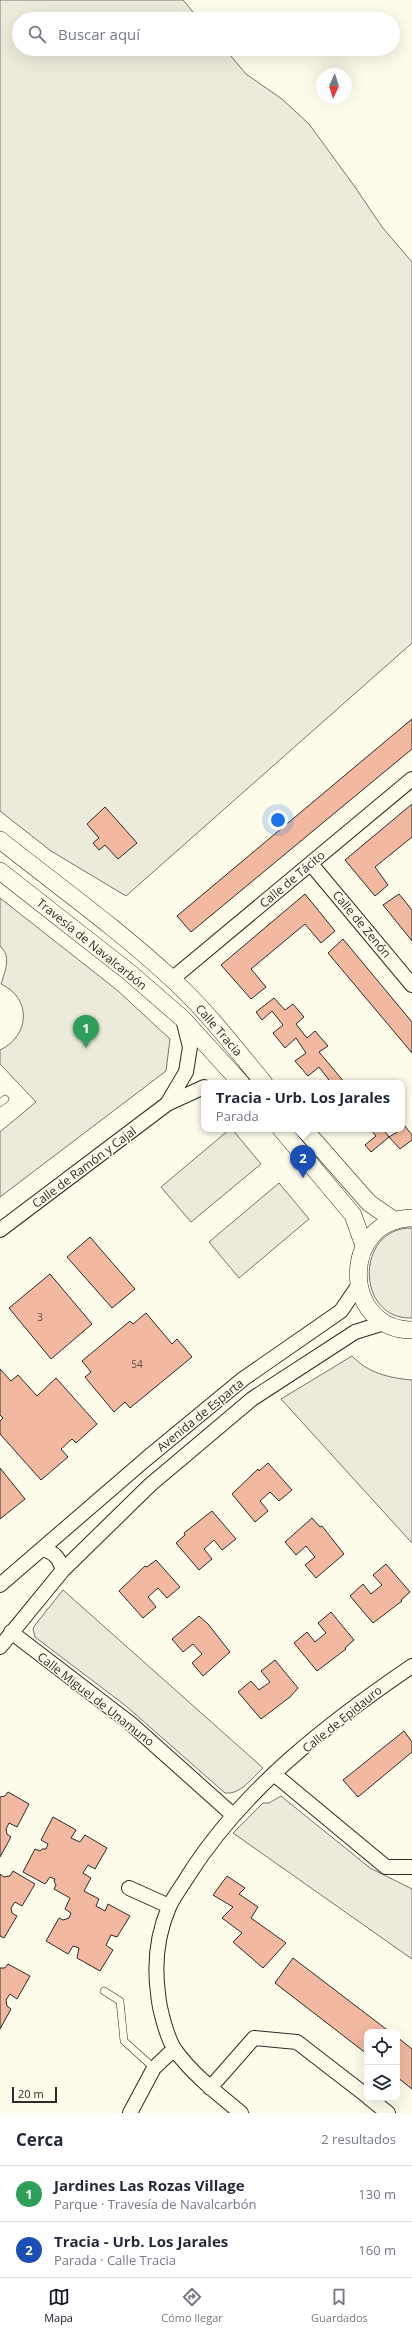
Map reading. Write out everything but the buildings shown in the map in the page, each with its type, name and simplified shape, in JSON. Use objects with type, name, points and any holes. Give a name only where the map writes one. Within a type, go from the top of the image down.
[{"type":"street","name":"Calle de Tácito","points":[[172,979],[412,779]]},
{"type":"street","name":"Travesía de Navalcarbón","points":[[0,840],[172,979]]},
{"type":"street","name":"Calle de Zenón","points":[[311,864],[412,985]]},
{"type":"street","name":"Travesía de Navalcarbón","points":[[0,870],[130,973],[183,1019]]},
{"type":"street","name":"Calle Tracia","points":[[172,979],[198,1005],[261,1080]]},
{"type":"street","name":"Calle Tracia","points":[[183,1019],[234,1080]]},
{"type":"street","name":"Calle de Ramón y Cajal","points":[[167,1104],[186,1072],[190,1047],[183,1019]]},
{"type":"street","name":"Calle de Ramón y Cajal","points":[[0,1230],[167,1104],[201,1088]]},
{"type":"street","points":[[283,1132],[353,1215],[364,1246]]},
{"type":"street","points":[[307,1132],[369,1203],[395,1221]]},
{"type":"street","points":[[412,1218],[395,1221],[378,1231],[364,1246],[358,1265],[358,1286],[363,1300],[372,1313],[395,1328],[412,1330]]},
{"type":"street","name":"Avenida de Esparta","points":[[0,1585],[146,1459],[243,1379],[340,1311],[358,1286]]},
{"type":"street","name":"Avenida de Esparta","points":[[0,1647],[63,1570],[150,1485],[252,1399],[355,1332],[384,1322]]},
{"type":"street","points":[[43,1549],[53,1552],[59,1559],[63,1570]]},
{"type":"street","name":"Calle Miguel de Unamuno","points":[[11,1632],[130,1723],[233,1815]]},
{"type":"street","name":"Calle de Epidauro","points":[[241,2113],[210,2088],[174,2049],[159,2007],[155,1969],[159,1938],[169,1906],[199,1859],[233,1815],[274,1774],[360,1701],[412,1666]]},
{"type":"street","points":[[274,1774],[386,1867],[412,1867]]},
{"type":"street","points":[[129,1888],[169,1906]]},
{"type":"street","points":[[210,2088],[254,2038],[297,2042],[364,2094]]},
{"type":"street","points":[[130,2113],[154,2068],[174,2049]]},
{"type":"street","points":[[373,2101],[388,2113]]},
{"type":"lane","points":[[104,1991],[120,2001],[124,2041],[154,2068]]},
{"type":"shaded area","points":[[0,0],[183,0],[193,12],[12,12],[12,56],[231,56],[246,74],[282,99],[309,124],[382,227],[412,262],[412,643],[126,896],[51,851],[0,811]]},
{"type":"shaded area","points":[[0,898],[117,990],[170,1039],[166,1071],[0,1197],[0,1132],[36,1102],[0,1064],[0,1050],[10,1044],[17,1036],[22,1027],[23,1017],[22,1007],[18,998],[11,990],[1,984],[6,969],[7,959],[4,950],[0,946]]},
{"type":"shaded area","points":[[226,1132],[234,1132],[261,1164],[191,1222],[161,1187]]},
{"type":"shaded area","points":[[279,1183],[309,1219],[239,1278],[209,1242]]},
{"type":"shaded area","points":[[412,1228],[412,1318],[393,1315],[380,1305],[372,1290],[369,1273],[372,1257],[380,1242],[393,1232]]},
{"type":"shaded area","points":[[352,1356],[365,1367],[379,1374],[412,1380],[412,1543],[281,1399]]},
{"type":"shaded area","points":[[63,1590],[263,1768],[241,1789],[230,1793],[225,1793],[126,1706],[35,1637],[33,1629],[35,1625]]},
{"type":"shaded area","points":[[281,1796],[370,1868],[412,1889],[412,1959],[233,1833],[263,1803],[269,1803]]},
{"type":"place","name":"Jardines Las Rozas Village","points":[[86,1048]]},
{"type":"place","name":"Tracia - Urb. Los Jarales","points":[[303,1178]]}]
